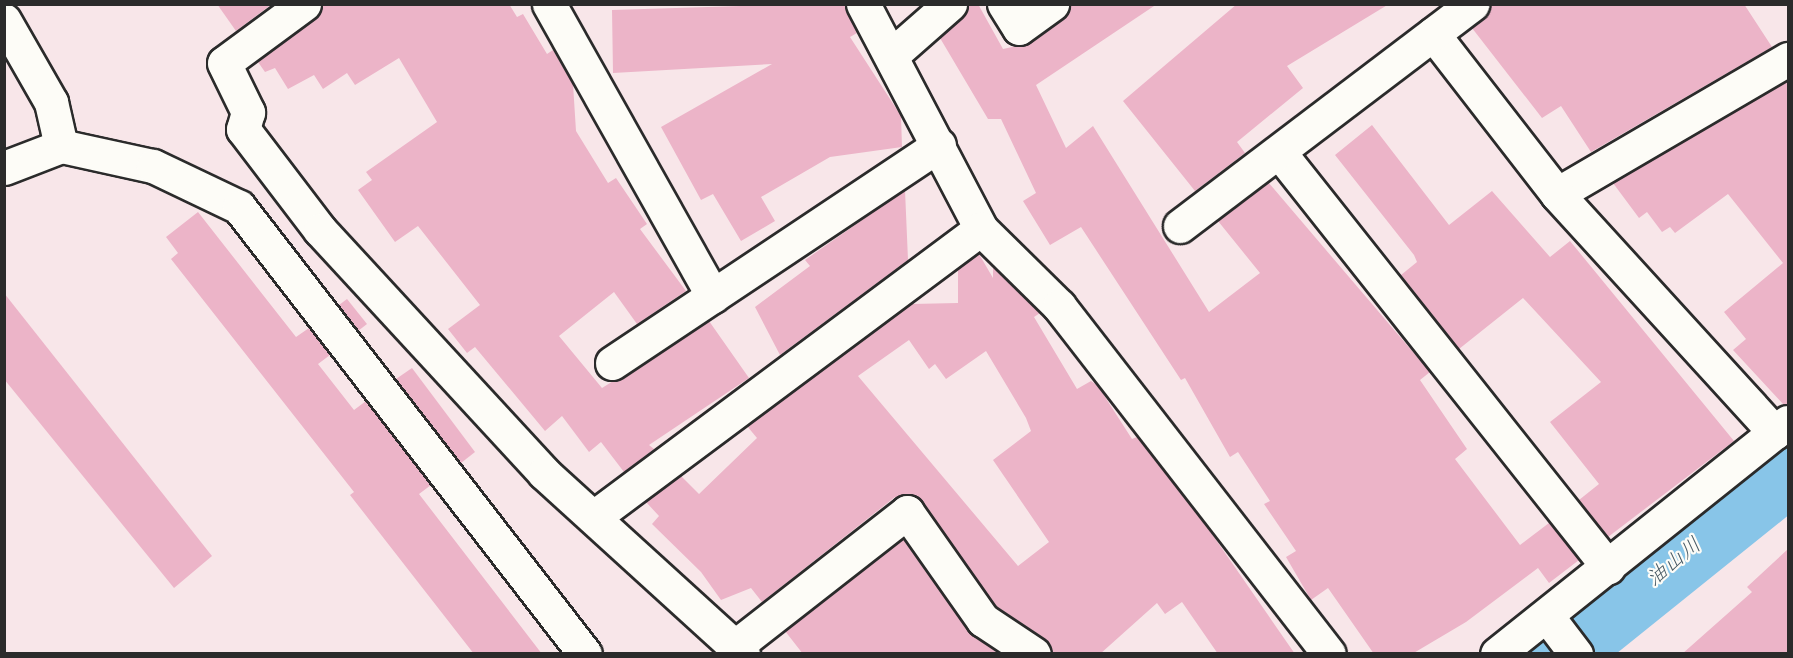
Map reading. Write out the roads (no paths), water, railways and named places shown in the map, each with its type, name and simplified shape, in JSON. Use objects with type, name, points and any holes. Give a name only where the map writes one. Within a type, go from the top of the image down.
[{"type":"street","points":[[304,4],[224,63],[248,112],[243,129],[320,230],[544,473],[740,649],[906,512],[982,620],[1034,654]]},
{"type":"street","points":[[549,4],[713,296]]},
{"type":"street","points":[[863,4],[893,54],[981,229],[1059,306],[1329,654]]},
{"type":"street","points":[[893,54],[950,4]]},
{"type":"street","points":[[1004,4],[1019,28],[1052,4]]},
{"type":"street","points":[[1180,226],[1472,4]]},
{"type":"street","points":[[4,20],[51,102],[61,146]]},
{"type":"street","points":[[1433,34],[1557,194],[1782,427],[1497,654]]},
{"type":"street","points":[[1557,194],[1788,59]]},
{"type":"street","points":[[612,363],[939,145]]},
{"type":"street","points":[[4,168],[61,146],[153,166],[239,207],[585,654]]},
{"type":"street","points":[[1279,152],[1608,567]]},
{"type":"street","points":[[594,517],[981,229]]},
{"type":"street","points":[[1547,616],[1576,654]]},
{"type":"waterway","name":"油山川","points":[[1560,654],[1788,471]]}]
